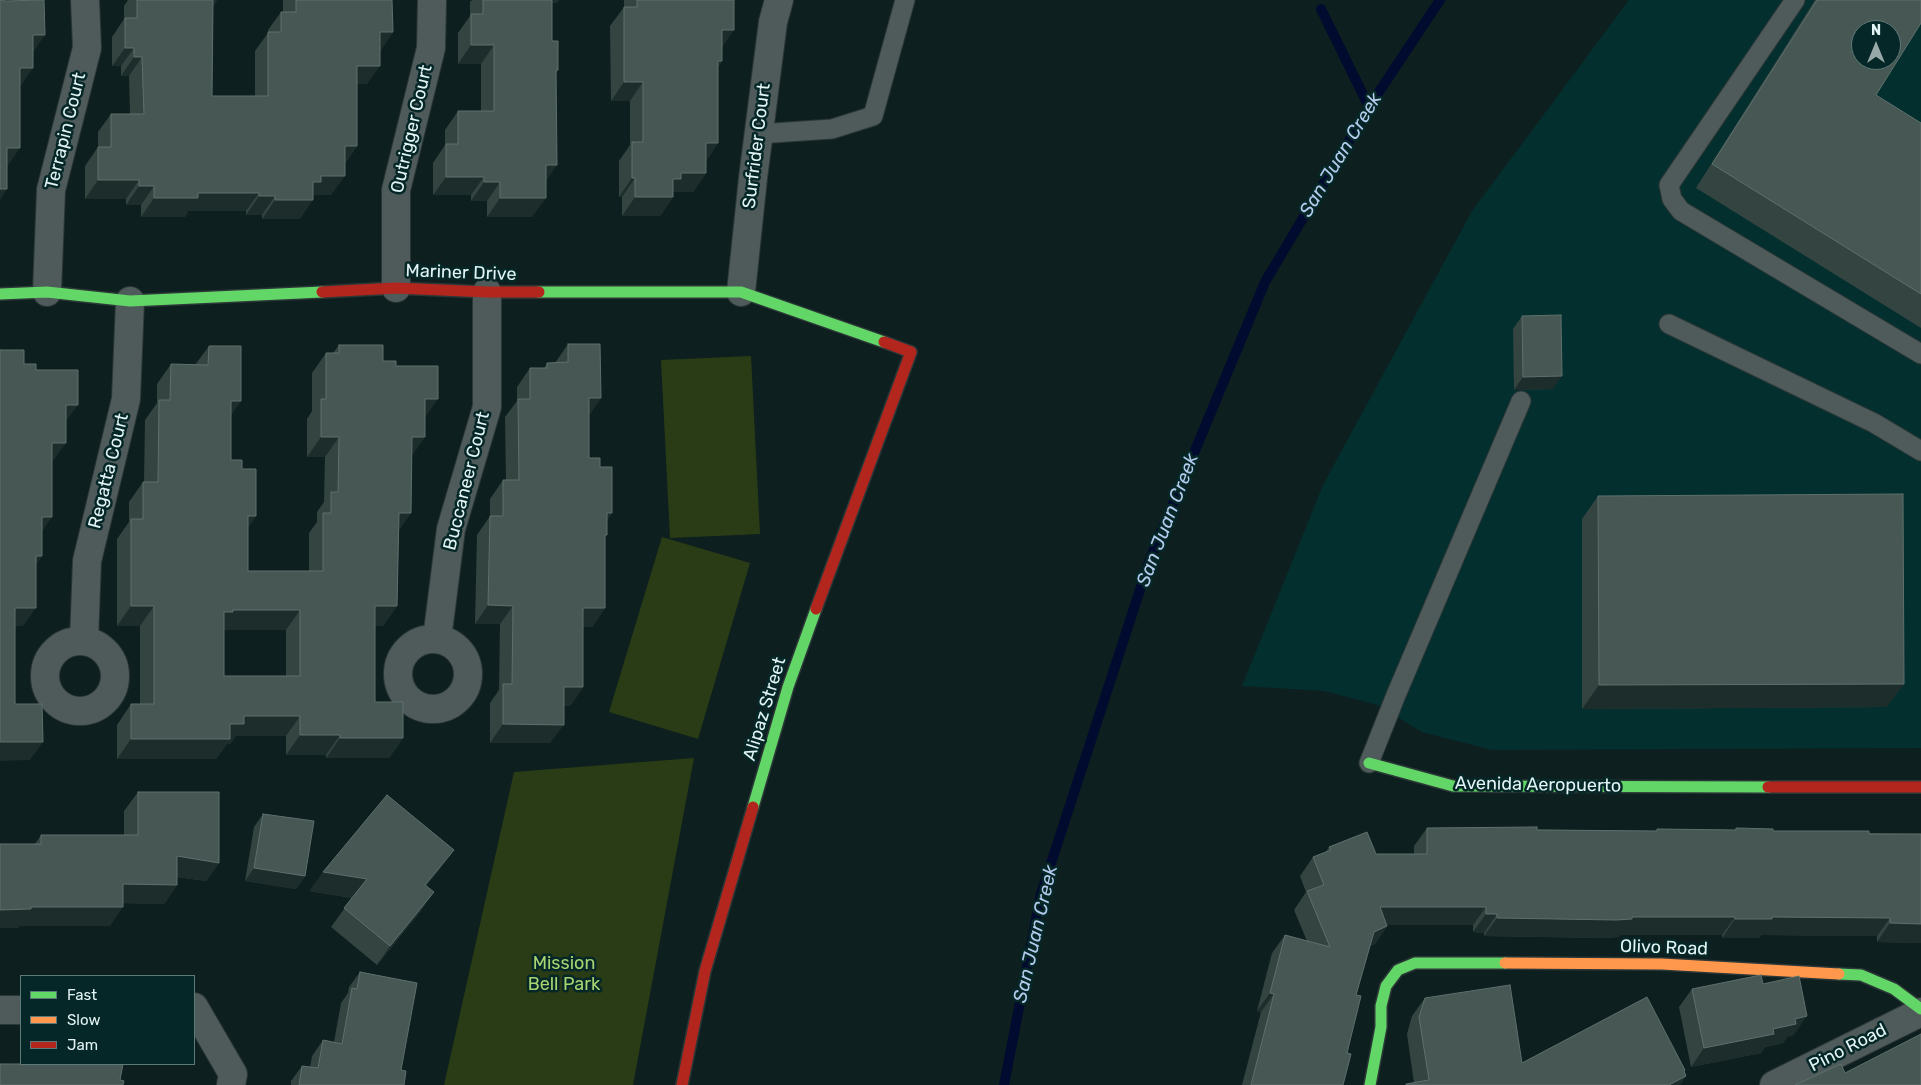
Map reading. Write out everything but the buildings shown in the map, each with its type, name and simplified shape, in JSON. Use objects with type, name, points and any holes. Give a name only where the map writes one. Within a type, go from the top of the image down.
[{"type":"street","name":"Terrapin Court","points":[[47,292],[51,190],[87,48],[85,0]]},
{"type":"street","name":"Outrigger Court","points":[[396,288],[396,190],[431,48],[432,0]]},
{"type":"street","name":"Surfrider Court","points":[[741,292],[758,134],[773,22],[779,0]]},
{"type":"street","name":"Mariner Drive","points":[[0,294],[47,292],[130,301],[396,288],[487,292],[741,292],[911,352]]},
{"type":"street","name":"Buccaneer Court","points":[[437,639],[451,529],[487,407],[487,292]]},
{"type":"street","name":"Regatta Court","points":[[84,641],[87,561],[126,399],[130,301]]},
{"type":"street","name":"Alipaz Street","points":[[682,1085],[705,972],[788,687],[911,352]]},
{"type":"street","name":"Avenida Aeropuerto","points":[[1370,762],[1453,786],[1921,787]]},
{"type":"street","name":"Olivo Road","points":[[1370,1085],[1380,1027],[1381,1006],[1386,986],[1398,970],[1415,963],[1662,964],[1860,975],[1894,989],[1921,1010]]},
{"type":"street","points":[[195,1009],[233,1074],[231,1085]]},
{"type":"street","points":[[0,1010],[20,1010]]},
{"type":"street","name":"Pino Road","points":[[1774,1085],[1921,1010]]},
{"type":"lane","points":[[758,134],[832,129],[873,116],[906,0]]},
{"type":"lane","points":[[1795,0],[1669,185],[1672,199],[1681,211],[1921,354]]},
{"type":"lane","points":[[1669,324],[1874,423],[1921,451]]},
{"type":"lane","name":"Avenida Aeropuerto","points":[[1370,762],[1396,695],[1522,401]]},
{"type":"shaded area","points":[[1629,0],[1921,0],[1921,748],[1492,750],[1422,732],[1378,705],[1324,691],[1242,686],[1323,485],[1472,211]]},
{"type":"green space","points":[[751,356],[760,534],[670,538],[661,360]]},
{"type":"green space","points":[[662,537],[750,563],[698,739],[609,712]]},
{"type":"green space","name":"Mission Bell Park","points":[[694,758],[633,1085],[444,1085],[514,772]]},
{"type":"waterway","name":"San Juan Creek","points":[[1004,1085],[1041,894],[1150,559],[1265,282],[1369,107],[1440,0]]},
{"type":"waterway","points":[[1321,9],[1369,107]]},
{"type":"traffic: fast","points":[[0,294],[47,292],[130,301],[322,292]]},
{"type":"traffic: fast","points":[[539,292],[741,292],[884,342]]},
{"type":"traffic: fast","points":[[753,807],[788,687],[816,609]]},
{"type":"traffic: fast","points":[[1369,763],[1453,786],[1768,787]]},
{"type":"traffic: fast","points":[[1370,1085],[1381,1027],[1381,1006],[1386,986],[1398,970],[1415,963],[1505,963]]},
{"type":"traffic: fast","points":[[1839,974],[1861,975],[1894,989],[1921,1009]]},
{"type":"traffic: slow","points":[[1505,963],[1662,964],[1839,974]]},
{"type":"traffic: jam","points":[[322,292],[396,288],[539,292]]},
{"type":"traffic: jam","points":[[816,609],[911,352],[884,342]]},
{"type":"traffic: jam","points":[[1768,787],[1921,787]]},
{"type":"traffic: jam","points":[[682,1085],[705,971],[753,807]]}]
